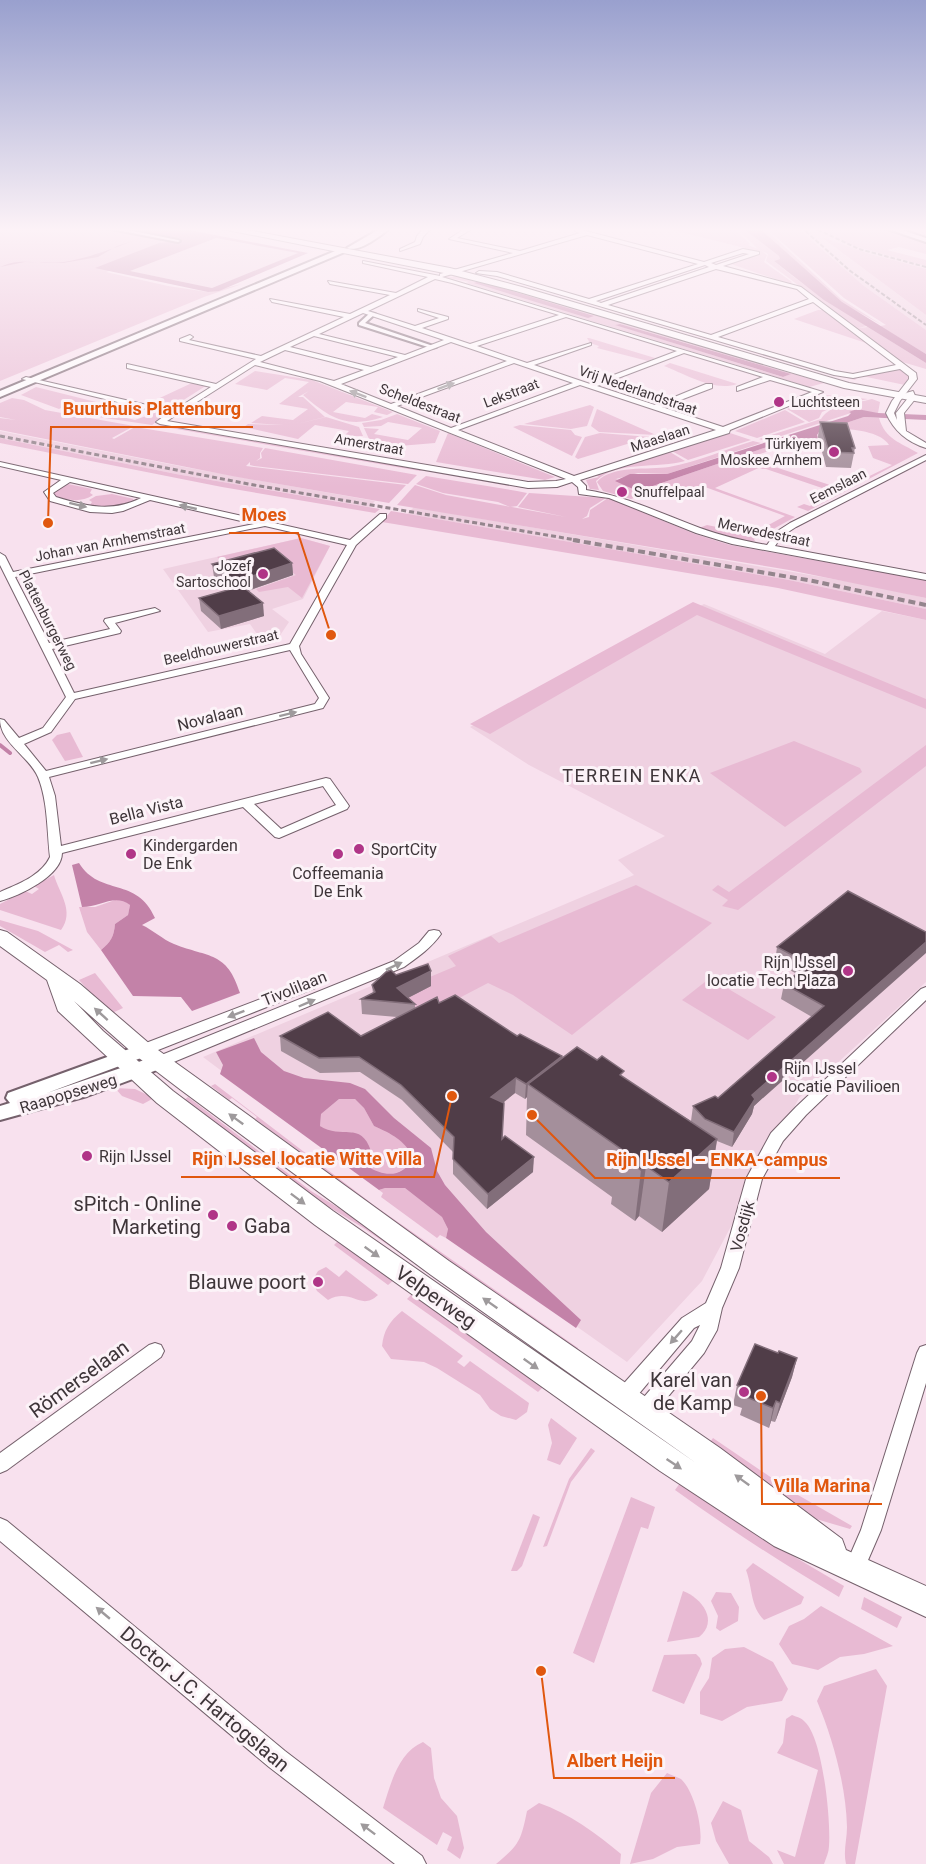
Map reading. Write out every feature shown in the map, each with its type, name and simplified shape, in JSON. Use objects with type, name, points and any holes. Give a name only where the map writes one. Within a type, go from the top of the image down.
[{"type":"main road","points":[[604,314],[848,386],[926,398]]},
{"type":"main road","points":[[607,314],[906,395]]},
{"type":"main road","name":"Velperweg","points":[[0,936],[57,980],[65,1006],[635,1403],[855,1567]]},
{"type":"main road","name":"Velperweg","points":[[141,1061],[216,1137],[324,1218],[670,1462],[784,1536],[855,1567],[926,1602]]},
{"type":"street","points":[[1,392],[187,314]]},
{"type":"street","points":[[341,314],[351,316]]},
{"type":"street","points":[[29,380],[173,413],[262,358],[356,314]]},
{"type":"street","points":[[372,314],[361,324],[433,347]]},
{"type":"street","name":"Vrij Nederlandstraat","points":[[372,314],[726,431]]},
{"type":"street","points":[[415,328],[446,318],[433,314]]},
{"type":"street","points":[[631,314],[834,373],[853,376],[901,365]]},
{"type":"street","points":[[711,337],[781,314]]},
{"type":"street","points":[[723,341],[789,314]]},
{"type":"street","points":[[834,314],[901,365],[914,378],[896,416],[902,433],[926,446]]},
{"type":"street","points":[[471,346],[566,315],[770,377]]},
{"type":"street","points":[[313,334],[406,357]]},
{"type":"street","points":[[190,337],[182,340],[262,358]]},
{"type":"street","points":[[333,384],[451,340]]},
{"type":"street","points":[[528,365],[589,344]]},
{"type":"street","points":[[285,348],[373,370]]},
{"type":"street","points":[[590,386],[684,351]]},
{"type":"street","points":[[391,406],[514,361]]},
{"type":"street","name":"Scheldestraat","points":[[254,363],[315,377],[574,479]]},
{"type":"street","points":[[130,366],[217,386]]},
{"type":"street","points":[[740,389],[770,377]]},
{"type":"street","name":"Maaslaan","points":[[574,479],[726,431],[819,392],[770,377]]},
{"type":"street","name":"Lekstraat","points":[[452,430],[579,383]]},
{"type":"street","points":[[654,408],[709,386]]},
{"type":"street","name":"Amerstraat","points":[[173,413],[160,422],[528,485],[547,485],[574,479]]},
{"type":"street","name":"Eemslaan","points":[[769,549],[779,534],[793,525],[926,457]]},
{"type":"street","points":[[0,464],[352,543]]},
{"type":"street","name":"Merwedestraat","points":[[574,479],[582,486],[582,492],[611,496],[732,542],[926,577]]},
{"type":"street","points":[[68,480],[48,492],[53,499],[104,512],[130,508],[148,498]]},
{"type":"street","points":[[216,534],[218,514]]},
{"type":"street","name":"Beeldhouwerstraat","points":[[71,697],[294,646],[352,543],[383,516]]},
{"type":"street","name":"Johan van Arnhemstraat","points":[[10,575],[266,524]]},
{"type":"street","name":"Plattenburgerweg","points":[[0,556],[71,697]]},
{"type":"street","points":[[46,647],[116,631],[109,621],[155,611]]},
{"type":"street","name":"Novalaan","points":[[42,775],[319,706],[324,698],[296,654],[294,646]]},
{"type":"street","points":[[18,742],[47,730],[71,697]]},
{"type":"street","points":[[0,722],[42,775],[49,796],[55,851],[54,864],[48,871],[0,897]]},
{"type":"street","name":"Bella Vista","points":[[55,851],[245,802],[326,782],[344,806],[279,834],[245,802]]},
{"type":"street","name":"Tivolilaan","points":[[141,1061],[399,964],[424,946],[434,934]]},
{"type":"street","name":"Tivolilaan","points":[[141,1061],[310,985]]},
{"type":"street","name":"Vosdijk","points":[[635,1403],[698,1347],[708,1330],[713,1308],[730,1268],[754,1179],[777,1137],[809,1102],[926,992]]},
{"type":"street","name":"Raapopseweg","points":[[0,1105],[141,1061]]},
{"type":"street","name":"Raapopseweg","points":[[0,1113],[80,1091],[141,1061]]},
{"type":"street","name":"Römerselaan","points":[[0,1464],[155,1352]]},
{"type":"street","points":[[855,1567],[871,1530],[926,1353]]},
{"type":"street","name":"Doctor J.C. Hartogslaan","points":[[0,1528],[277,1759],[414,1864]]},
{"type":"shaded area","points":[[0,314],[163,314],[0,381]]},
{"type":"shaded area","points":[[568,314],[594,314],[824,383],[809,387]],"holes":[[[620,324],[790,374],[783,377],[616,325]]]},
{"type":"shaded area","points":[[575,314],[594,316],[588,318]]},
{"type":"shaded area","points":[[624,314],[834,374],[857,378],[855,380]]},
{"type":"shaded area","points":[[807,314],[828,314],[866,343],[794,319]]},
{"type":"shaded area","points":[[836,314],[848,314],[867,326],[858,328],[868,327],[926,363],[926,369],[899,361]]},
{"type":"shaded area","points":[[847,314],[861,314],[926,354],[926,363]]},
{"type":"shaded area","points":[[869,314],[903,314],[926,330],[926,354],[880,326],[886,325]]},
{"type":"shaded area","points":[[903,314],[925,314],[926,330]]},
{"type":"shaded area","points":[[620,324],[791,374],[783,377],[615,325]]},
{"type":"shaded area","points":[[587,338],[655,358],[648,361],[597,348],[599,346],[590,343]]},
{"type":"shaded area","points":[[670,363],[737,384],[719,386],[700,381],[664,366]]},
{"type":"shaded area","points":[[901,368],[911,377],[905,385],[862,376]]},
{"type":"shaded area","points":[[255,371],[312,380],[393,412],[387,415],[374,412],[378,407],[346,402],[333,412],[365,418],[372,414],[383,417],[359,422],[339,419],[322,410],[303,395],[309,391],[298,397],[303,397],[325,417],[297,424],[326,417],[359,427],[363,436],[344,436],[349,431],[315,425],[298,439],[244,427],[248,424],[284,425],[251,423],[262,416],[293,420],[308,409],[279,404],[309,382],[285,378],[267,390],[235,384]]},
{"type":"shaded area","points":[[194,382],[210,387],[204,387],[171,408],[149,403]]},
{"type":"shaded area","points":[[36,387],[112,406],[98,413],[63,407],[59,409],[21,395]]},
{"type":"shaded area","points":[[825,395],[868,399],[838,405],[822,412],[819,418],[809,422],[787,409]]},
{"type":"shaded area","points":[[12,398],[24,400],[45,410],[134,426],[112,438],[114,439],[135,427],[263,448],[260,453],[260,458],[256,461],[262,458],[261,453],[265,448],[417,475],[408,484],[254,466],[250,465],[250,462],[246,466],[406,485],[389,503],[232,476],[0,430],[0,418],[16,420],[0,417],[0,403]]},
{"type":"shaded area","points":[[872,399],[880,402],[878,413],[851,413],[766,441],[759,439],[821,419],[837,407]]},
{"type":"shaded area","points":[[590,405],[594,407],[587,426],[571,429],[524,424]]},
{"type":"shaded area","points":[[597,409],[656,435],[599,432],[591,426]]},
{"type":"shaded area","points":[[857,409],[878,413],[926,415],[926,420],[864,417],[819,432],[817,435],[819,443],[776,444],[644,489],[633,489],[615,481],[630,474],[667,474],[848,416],[851,413],[849,412]]},
{"type":"shaded area","points":[[785,410],[805,422],[757,438],[735,431]]},
{"type":"shaded area","points":[[157,412],[165,415],[152,425],[98,417],[106,413],[135,420]]},
{"type":"shaded area","points":[[397,414],[440,431],[435,443],[399,446],[369,439],[364,428],[379,429],[374,434],[408,440],[422,428],[388,422],[381,426],[364,427],[362,423],[381,420]]},
{"type":"shaded area","points":[[864,417],[879,418],[889,436],[918,453],[808,511],[797,507],[804,504],[810,506],[822,500],[816,497],[821,495],[827,498],[835,494],[829,491],[836,487],[843,489],[892,465],[873,458],[868,446],[889,445],[876,435],[842,429],[817,437],[819,432]]},
{"type":"shaded area","points":[[163,424],[426,469],[420,471],[159,426]]},
{"type":"shaded area","points":[[520,425],[571,430],[575,435],[582,437],[572,456],[513,427]]},
{"type":"shaded area","points":[[0,431],[375,501],[369,507],[176,474],[0,438]]},
{"type":"shaded area","points":[[448,433],[555,477],[545,480],[436,462]]},
{"type":"shaded area","points":[[600,433],[650,437],[578,459],[575,457],[585,437]]},
{"type":"shaded area","points":[[730,433],[751,440],[688,460],[672,451]]},
{"type":"shaded area","points":[[0,438],[176,474],[380,509],[375,513],[222,487],[0,443]]},
{"type":"shaded area","points":[[753,441],[761,443],[667,474],[638,473],[616,479],[644,489],[770,446],[776,448],[750,458],[767,464],[715,488],[795,517],[766,533],[759,530],[785,516],[705,487],[684,496],[667,490],[653,496],[648,493],[631,499],[603,491],[597,482],[611,473],[680,465]]},
{"type":"shaded area","points":[[670,452],[685,461],[615,470],[596,481],[599,490],[590,489],[586,480],[599,477],[596,475]]},
{"type":"shaded area","points":[[769,465],[830,485],[822,488],[760,469]]},
{"type":"shaded area","points":[[426,476],[527,493],[517,506],[510,507],[498,502],[443,493],[416,484]]},
{"type":"shaded area","points":[[68,484],[92,489],[90,493],[93,495],[79,500],[55,497],[54,492]]},
{"type":"shaded area","points":[[415,485],[446,495],[566,517],[518,507],[529,493],[606,498],[590,508],[587,516],[582,519],[589,517],[590,510],[608,498],[695,534],[730,545],[926,580],[926,598],[789,570],[397,505]]},
{"type":"shaded area","points":[[112,494],[135,501],[108,509],[90,505],[92,502],[89,500],[96,496]]},
{"type":"shaded area","points":[[414,507],[868,585],[926,598],[926,609],[789,580],[407,514]]},
{"type":"shaded area","points":[[391,511],[789,580],[926,609],[926,620],[778,588],[382,522]]},
{"type":"shaded area","points":[[707,525],[751,534],[757,531],[765,534],[754,539],[755,541],[745,542],[699,528]]},
{"type":"shaded area","points":[[301,538],[330,546],[303,599],[272,609],[289,622],[275,643],[265,646],[250,624],[208,632],[163,569]]},
{"type":"shaded area","points":[[301,538],[330,546],[302,598],[288,587],[259,592],[256,589],[296,575],[275,560],[232,570],[217,557]]},
{"type":"shaded area","points":[[693,602],[926,699],[926,709],[697,615],[490,734],[470,724]]},
{"type":"shaded area","points":[[704,604],[825,654],[882,611],[926,620],[926,982],[799,1098],[702,1281],[627,1362],[332,1154],[203,1057],[634,875],[618,860],[665,836],[529,765],[470,727]]},
{"type":"shaded area","points":[[70,732],[83,757],[65,761],[52,740],[57,735]]},
{"type":"shaded area","points":[[794,741],[860,768],[862,772],[785,827],[710,773]]},
{"type":"shaded area","points":[[926,745],[926,766],[738,910],[722,906],[728,900],[712,890],[718,885],[729,892]]},
{"type":"shaded area","points":[[79,863],[97,880],[138,896],[155,918],[142,925],[165,940],[223,963],[235,979],[240,993],[192,1011],[181,997],[133,996],[101,950],[111,939],[115,924],[128,915],[130,905],[113,900],[82,907],[72,865]]},
{"type":"shaded area","points":[[54,875],[65,902],[67,916],[61,930],[0,910],[0,904],[25,891],[32,894],[39,889],[34,886]]},
{"type":"shaded area","points":[[636,885],[712,923],[572,1035],[513,995],[488,983],[417,1020],[406,999],[418,982],[456,966],[448,956],[491,936],[499,943]]},
{"type":"shaded area","points":[[115,900],[124,900],[130,905],[128,915],[115,924],[111,938],[101,950],[87,932],[79,907],[95,907]]},
{"type":"shaded area","points":[[0,920],[38,931],[73,950],[68,952],[59,945],[45,952],[0,926]]},
{"type":"shaded area","points":[[95,973],[123,1008],[110,1014],[79,980]]},
{"type":"shaded area","points":[[710,978],[776,1017],[748,1040],[682,1000]]},
{"type":"shaded area","points":[[254,1038],[261,1052],[284,1071],[304,1078],[350,1083],[365,1089],[394,1118],[431,1148],[437,1171],[445,1185],[486,1232],[581,1320],[576,1328],[446,1238],[448,1229],[442,1217],[405,1188],[379,1190],[220,1074],[223,1065],[216,1052]],"holes":[[[339,1099],[355,1099],[364,1108],[374,1126],[397,1138],[410,1152],[414,1158],[404,1169],[393,1174],[374,1170],[367,1166],[366,1159],[371,1151],[362,1136],[356,1133],[328,1130],[320,1126],[321,1114]]]},
{"type":"shaded area","points":[[215,1084],[375,1206],[578,1348],[577,1351],[574,1352],[255,1119],[257,1117],[232,1098],[229,1100],[211,1086]]},
{"type":"shaded area","points":[[115,1088],[135,1089],[154,1098],[143,1104],[122,1096]]},
{"type":"shaded area","points":[[188,1097],[311,1191],[368,1226],[563,1366],[365,1229],[308,1194],[184,1100]]},
{"type":"shaded area","points":[[339,1099],[355,1099],[364,1108],[374,1126],[397,1138],[406,1147],[415,1158],[411,1163],[394,1174],[375,1172],[367,1165],[352,1132],[328,1132],[320,1126],[321,1114]]},
{"type":"shaded area","points":[[405,1188],[442,1217],[448,1229],[446,1238],[440,1235],[437,1238],[381,1197],[383,1193],[379,1190]]},
{"type":"shaded area","points":[[339,1240],[394,1280],[388,1285],[334,1245]]},
{"type":"shaded area","points":[[326,1267],[339,1277],[346,1270],[378,1295],[366,1301],[343,1296],[328,1300],[317,1291],[312,1281],[318,1271]]},
{"type":"shaded area","points":[[413,1293],[543,1387],[538,1392],[407,1299]]},
{"type":"shaded area","points":[[402,1311],[463,1356],[457,1362],[464,1367],[470,1361],[529,1403],[527,1412],[516,1420],[501,1416],[490,1409],[480,1395],[437,1368],[424,1362],[391,1359],[382,1346],[383,1340],[388,1327]]},
{"type":"shaded area","points":[[551,1418],[577,1438],[560,1465],[547,1460],[552,1443],[548,1425]]},
{"type":"shaded area","points":[[713,1438],[791,1491],[852,1526],[850,1529],[816,1519],[708,1445]]},
{"type":"shaded area","points":[[591,1448],[595,1451],[571,1482],[547,1546],[543,1547],[569,1479]]},
{"type":"shaded area","points":[[680,1483],[752,1532],[844,1586],[839,1597],[797,1572],[675,1490]]},
{"type":"shaded area","points":[[631,1497],[655,1507],[648,1529],[641,1527],[594,1663],[573,1653]]},
{"type":"shaded area","points":[[533,1514],[540,1517],[522,1566],[517,1571],[511,1571]]},
{"type":"shaded area","points":[[753,1563],[804,1597],[801,1604],[764,1620],[756,1609],[746,1570]]},
{"type":"shaded area","points":[[683,1591],[702,1604],[708,1617],[708,1624],[699,1637],[667,1642]]},
{"type":"shaded area","points":[[716,1592],[731,1593],[739,1607],[738,1621],[720,1631],[716,1628],[718,1616],[711,1601]]},
{"type":"shaded area","points":[[864,1597],[902,1617],[897,1628],[861,1609]]},
{"type":"shaded area","points":[[821,1606],[893,1646],[864,1654],[840,1657],[818,1670],[792,1664],[779,1644],[789,1626],[804,1619]]},
{"type":"shaded area","points":[[744,1647],[773,1662],[788,1689],[782,1701],[747,1707],[722,1721],[700,1714],[700,1692],[709,1678],[712,1658],[725,1649]]},
{"type":"shaded area","points":[[696,1654],[702,1664],[684,1704],[652,1691],[664,1655]]},
{"type":"shaded area","points":[[876,1669],[887,1686],[855,1864],[846,1864],[847,1827],[841,1779],[817,1701],[824,1686]]},
{"type":"shaded area","points":[[792,1715],[804,1721],[811,1731],[821,1762],[829,1834],[824,1864],[784,1864],[777,1850],[795,1857],[818,1770],[777,1753],[783,1743],[786,1719]]},
{"type":"shaded area","points":[[423,1742],[431,1748],[434,1778],[441,1798],[457,1816],[464,1848],[460,1859],[447,1850],[452,1837],[443,1832],[437,1845],[383,1808],[401,1761],[407,1753]]},
{"type":"shaded area","points":[[667,1773],[681,1779],[694,1800],[699,1819],[700,1844],[677,1847],[653,1859],[630,1864],[651,1793]]},
{"type":"shaded area","points":[[723,1801],[741,1810],[749,1841],[769,1857],[773,1864],[729,1864],[716,1841],[711,1823]]},
{"type":"shaded area","points":[[539,1803],[572,1818],[602,1839],[621,1854],[620,1864],[496,1864],[518,1842],[527,1811]]},
{"type":"building","points":[[820,422],[847,423],[855,448],[852,448],[854,453],[829,452]]},
{"type":"building","points":[[274,548],[292,563],[234,582],[212,564]]},
{"type":"building","points":[[242,586],[263,603],[219,616],[199,598]]},
{"type":"building","points":[[848,891],[926,932],[926,942],[752,1095],[755,1099],[734,1132],[705,1119],[693,1106],[715,1096],[718,1098],[824,1006],[784,984],[809,964],[777,947]]},
{"type":"building","points":[[428,964],[431,971],[397,988],[415,1004],[361,999],[375,992],[372,985],[386,972],[391,970],[396,975]]},
{"type":"building","points":[[455,995],[517,1036],[520,1034],[562,1056],[526,1084],[516,1078],[491,1097],[504,1103],[502,1139],[505,1136],[534,1157],[488,1194],[453,1159],[454,1137],[401,1085],[359,1057],[319,1058],[280,1036],[328,1012],[361,1036],[437,997],[439,1003]]},
{"type":"building","points":[[577,1047],[597,1060],[602,1056],[624,1071],[620,1075],[717,1139],[669,1182],[646,1166],[641,1170],[617,1154],[621,1149],[528,1084]]},
{"type":"building","points":[[755,1344],[797,1358],[780,1403],[776,1401],[773,1408],[744,1396],[747,1389],[737,1385]]},
{"type":"waterway","points":[[0,745],[10,753]]},
{"type":"railway","points":[[911,314],[926,325]]},
{"type":"railway","points":[[0,436],[254,485],[582,541]]},
{"type":"railway","points":[[573,540],[813,581],[926,605]]},
{"type":"place","name":"Luchtsteen","points":[[779,402]]},
{"type":"place","name":"Türkiyem Moskee Arnhem","points":[[834,452]]},
{"type":"place","name":"Snuffelpaal","points":[[622,492]]},
{"type":"place","name":"Buurthuis Plattenburg","points":[[48,523]]},
{"type":"place","name":"Jozef Sartoschool","points":[[263,574]]},
{"type":"place","name":"Moes","points":[[331,635]]},
{"type":"place","name":"SportCity","points":[[359,849]]},
{"type":"place","name":"Kindergarden De Enk","points":[[131,854]]},
{"type":"place","name":"Coffeemania De Enk","points":[[338,854]]},
{"type":"place","name":"Rijn IJssel locatie Tech Plaza","points":[[848,971]]},
{"type":"place","name":"Rijn IJssel locatie Pavilioen","points":[[772,1077]]},
{"type":"place","name":"Rijn IJssel locatie Witte Villa","points":[[452,1096]]},
{"type":"place","name":"Rijn IJssel – ENKA-campus","points":[[532,1115]]},
{"type":"place","name":"Rijn IJssel","points":[[87,1156]]},
{"type":"place","name":"sPitch - Online Marketing","points":[[213,1215]]},
{"type":"place","name":"Gaba","points":[[232,1226]]},
{"type":"place","name":"Blauwe poort","points":[[318,1282]]},
{"type":"place","name":"Karel van de Kamp","points":[[744,1392]]},
{"type":"place","name":"Villa Marina","points":[[761,1396]]},
{"type":"place","name":"Albert Heijn","points":[[541,1671]]},
{"type":"district","name":"TERREIN ENKA","points":[[632,776]]}]
